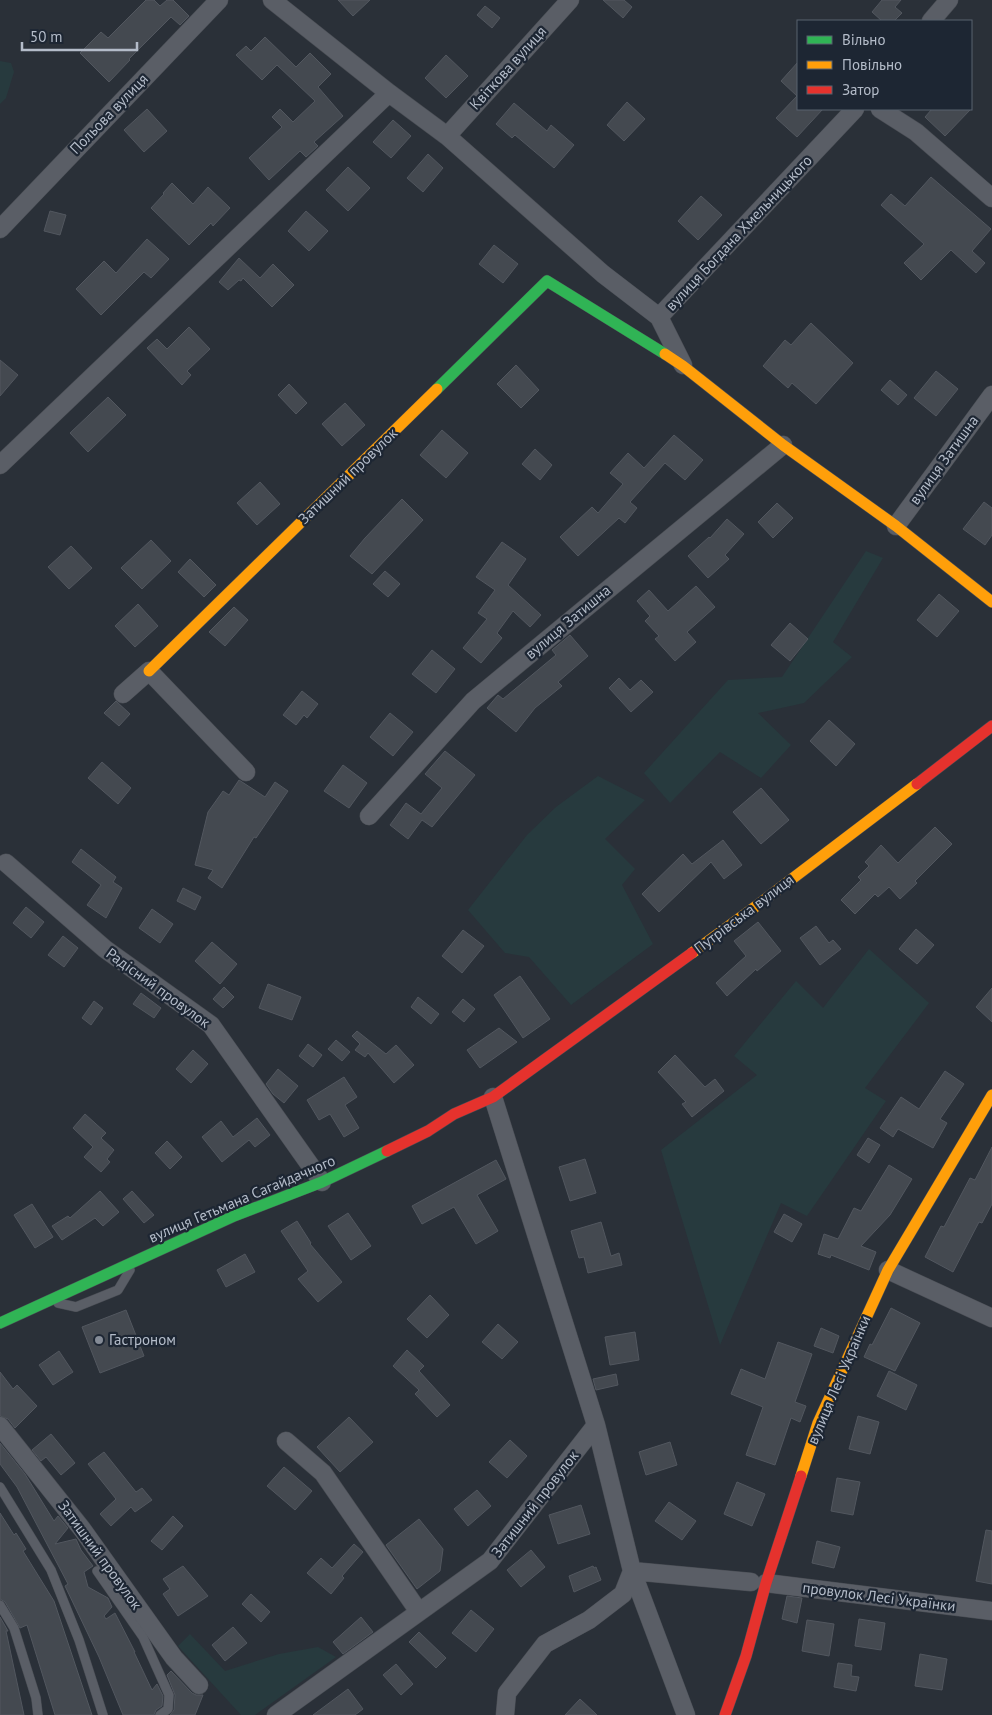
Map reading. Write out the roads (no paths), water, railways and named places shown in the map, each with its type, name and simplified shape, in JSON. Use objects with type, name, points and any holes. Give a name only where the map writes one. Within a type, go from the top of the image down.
[{"type":"street","name":"Польова вулиця","points":[[0,228],[219,0]]},
{"type":"street","points":[[272,0],[389,93],[447,136],[603,274],[659,318]]},
{"type":"street","name":"Квіткова вулиця","points":[[447,136],[570,0]]},
{"type":"street","points":[[932,20],[949,0]]},
{"type":"street","points":[[0,465],[389,93]]},
{"type":"street","name":"вулиця Богдана Хмельницького","points":[[683,366],[659,318],[854,110]]},
{"type":"street","points":[[882,110],[916,132],[992,198]]},
{"type":"street","name":"Затишний провулок","points":[[149,671],[547,281],[683,366]]},
{"type":"street","points":[[683,366],[783,445],[896,526],[992,602]]},
{"type":"street","name":"вулиця Затишна","points":[[896,526],[992,394]]},
{"type":"street","name":"вулиця Затишна","points":[[369,816],[473,701],[783,445]]},
{"type":"street","points":[[123,694],[149,671],[246,772]]},
{"type":"street","name":"Путрівська вулиця","points":[[493,1097],[755,907],[992,726]]},
{"type":"street","name":"Радісний провулок","points":[[6,863],[105,949],[211,1025],[322,1182]]},
{"type":"street","name":"вулиця Лесі Українки","points":[[725,1715],[746,1656],[759,1583],[818,1423],[888,1270],[992,1095]]},
{"type":"street","points":[[493,1097],[596,1425],[632,1571],[686,1715]]},
{"type":"street","name":"вулиця Гетьмана Сагайдачного","points":[[0,1323],[234,1216],[322,1182],[428,1131],[454,1114],[493,1097]]},
{"type":"street","points":[[888,1270],[992,1318]]},
{"type":"street","name":"Затишний провулок","points":[[276,1715],[490,1560],[596,1425]]},
{"type":"street","name":"Затишний провулок","points":[[0,1426],[82,1529],[174,1658],[199,1685]]},
{"type":"street","points":[[286,1441],[323,1473],[419,1612]]},
{"type":"street","points":[[632,1571],[759,1583]]},
{"type":"street","points":[[504,1715],[506,1693],[545,1644],[589,1620],[623,1594],[632,1571]]},
{"type":"street","name":"провулок Лесі Українки","points":[[759,1583],[992,1610]]},
{"type":"lane","points":[[50,1300],[76,1307],[118,1290],[135,1262]]},
{"type":"lane","points":[[0,1487],[51,1570],[79,1640],[104,1715]]},
{"type":"lane","points":[[97,1571],[144,1637],[170,1694],[168,1709],[160,1715]]},
{"type":"lane","points":[[0,1604],[14,1628],[36,1698],[38,1715]]},
{"type":"place","name":"Гастроном","points":[[99,1340]]}]
